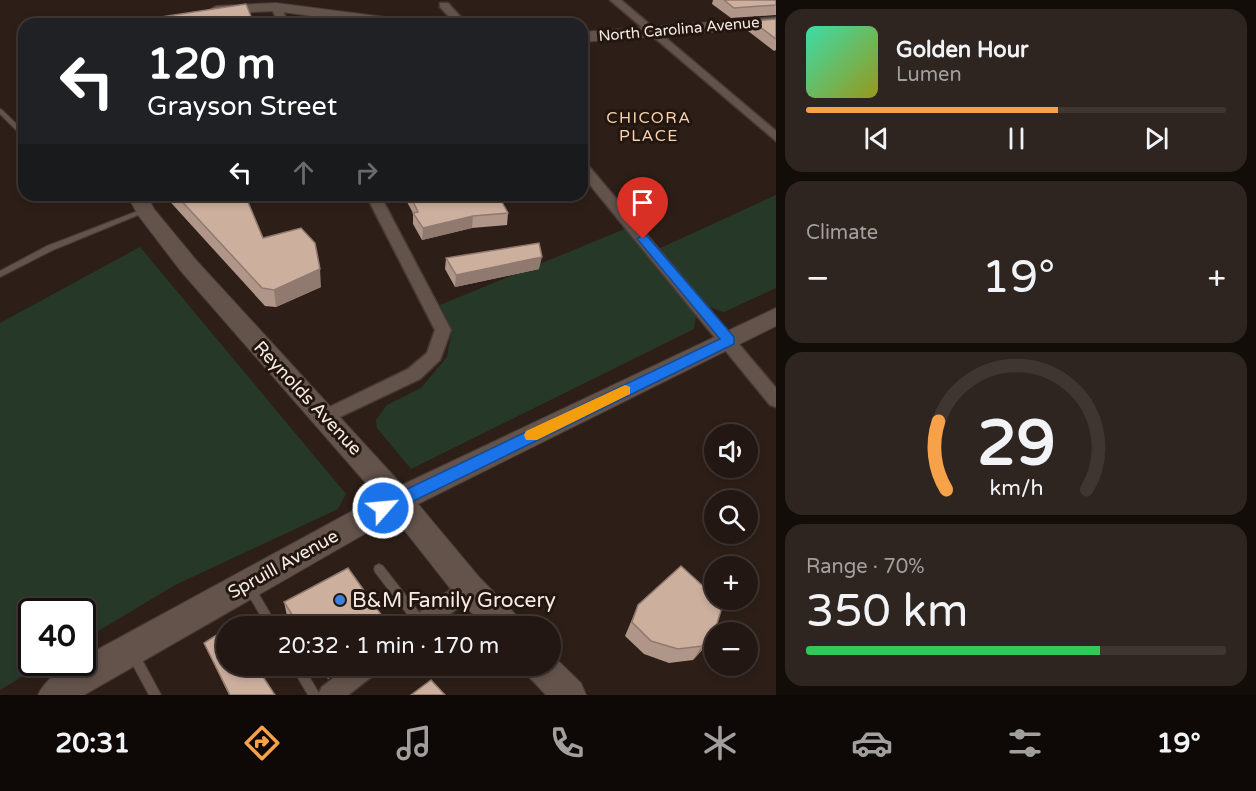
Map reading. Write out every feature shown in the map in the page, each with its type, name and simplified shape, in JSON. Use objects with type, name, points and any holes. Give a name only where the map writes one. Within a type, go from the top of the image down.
[{"type":"street","points":[[615,0],[776,137]]},
{"type":"street","points":[[444,5],[456,18]]},
{"type":"street","points":[[202,12],[235,7],[276,7],[356,18]]},
{"type":"street","points":[[276,7],[281,18]]},
{"type":"street","name":"North Carolina Avenue","points":[[588,36],[776,21]]},
{"type":"street","points":[[588,174],[729,340],[776,400]]},
{"type":"street","points":[[323,418],[414,374],[434,356],[443,330],[376,201]]},
{"type":"street","name":"Reynolds Avenue","points":[[141,203],[188,265],[323,418],[365,460],[468,587],[496,616]]},
{"type":"street","name":"Spruill Avenue","points":[[55,695],[130,649],[398,500],[776,316]]},
{"type":"street","points":[[432,616],[468,587]]},
{"type":"street","points":[[330,695],[354,676]]},
{"type":"street","points":[[551,676],[569,695]]},
{"type":"lane","points":[[0,111],[18,129]]},
{"type":"lane","points":[[0,274],[141,203]]},
{"type":"lane","points":[[379,569],[412,616]]},
{"type":"lane","points":[[247,584],[266,616]]},
{"type":"lane","points":[[130,649],[155,695]]},
{"type":"lane","points":[[303,676],[314,695]]},
{"type":"green space","points":[[776,195],[776,288],[724,312],[698,303],[694,329],[411,469],[377,428],[376,420],[387,405],[421,388],[447,357],[452,329],[440,305],[632,226],[654,251]]},
{"type":"green space","points":[[140,247],[346,494],[338,509],[175,585],[96,632],[96,598],[18,598],[18,676],[23,676],[0,690],[0,323]]},
{"type":"building","points":[[724,0],[775,0],[776,5],[734,8]]},
{"type":"building","points":[[246,4],[252,18],[154,18]]},
{"type":"building","points":[[776,19],[776,39],[752,21]]},
{"type":"building","points":[[182,201],[248,201],[263,238],[301,228],[315,243],[320,269],[274,290],[262,288]]},
{"type":"building","points":[[413,201],[501,201],[508,213],[473,216],[423,228],[413,213],[418,212]]},
{"type":"building","points":[[539,243],[542,257],[456,275],[446,258]]},
{"type":"building","points":[[681,566],[704,587],[704,610],[721,610],[717,622],[704,622],[704,644],[702,646],[678,649],[651,641],[632,622],[638,605]]},
{"type":"building","points":[[348,568],[382,616],[293,616],[284,602]]},
{"type":"building","points":[[216,635],[216,667],[204,643]]},
{"type":"building","points":[[220,676],[263,676],[275,695],[230,695]]},
{"type":"building","points":[[431,680],[445,695],[411,695]]},
{"type":"slow traffic","points":[[531,435],[625,390]]},
{"type":"place","name":"B&M Family Grocery","points":[[340,600]]},
{"type":"district","name":"CHICORA PLACE","points":[[649,126]]},
{"type":"route","points":[[383,508],[729,340],[643,239]]}]
